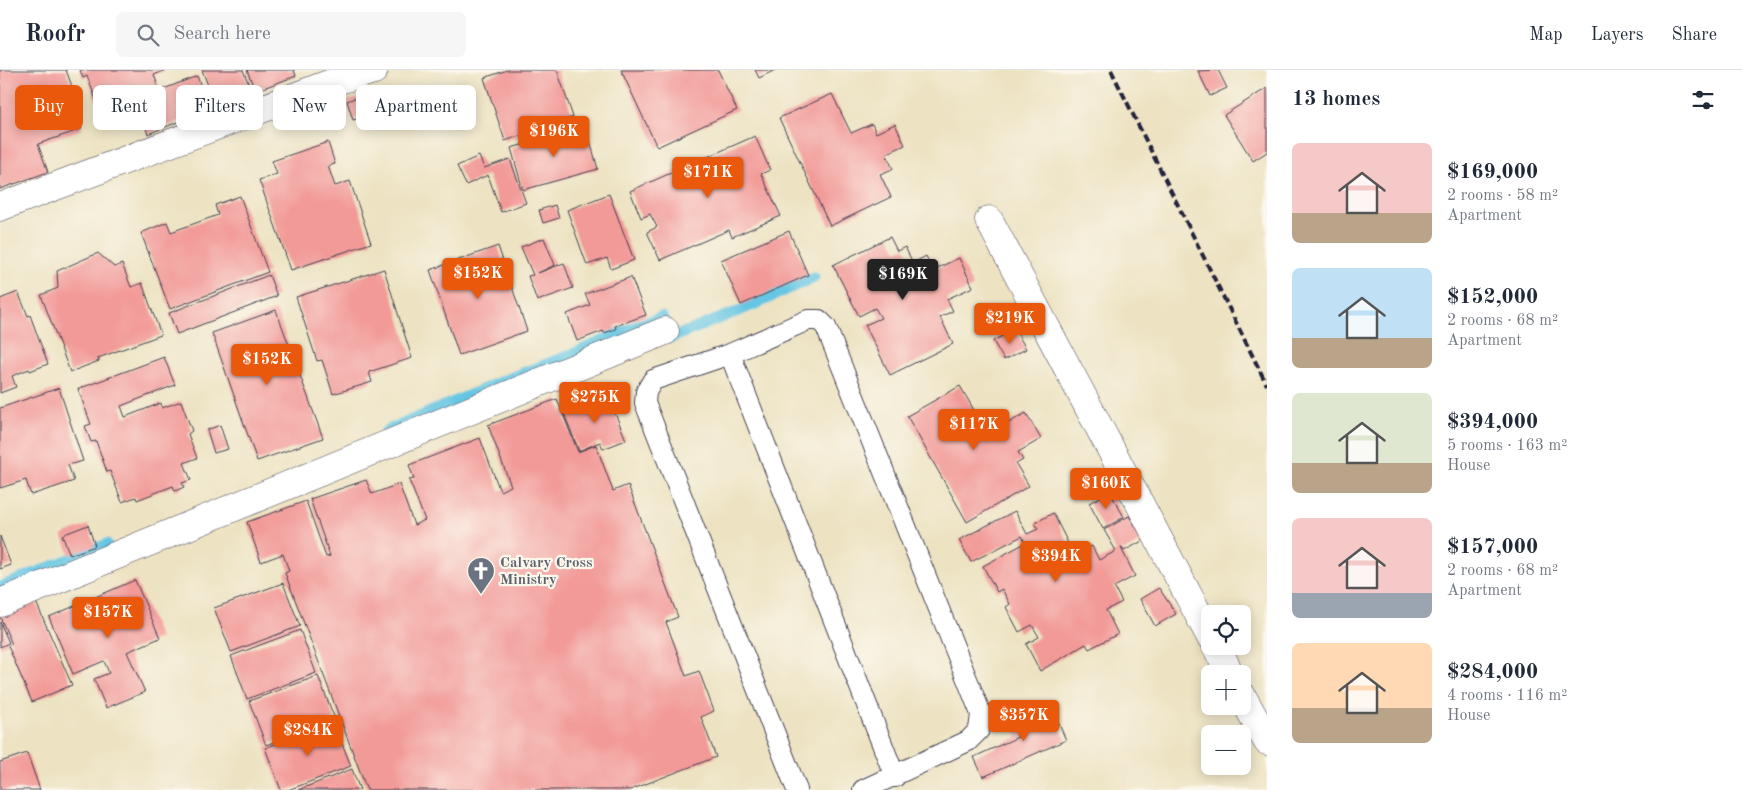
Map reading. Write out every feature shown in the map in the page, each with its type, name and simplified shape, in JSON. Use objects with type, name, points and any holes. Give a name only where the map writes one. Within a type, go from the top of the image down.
[{"type":"street","points":[[0,207],[337,75],[374,70]]},
{"type":"street","points":[[989,220],[1201,619]]},
{"type":"street","points":[[0,603],[665,331]]},
{"type":"street","points":[[1251,712],[1267,741]]},
{"type":"lane","points":[[797,790],[645,403],[646,392],[654,380],[730,354],[808,320],[819,320],[826,327],[981,714],[979,730],[968,741],[895,777],[863,790]]},
{"type":"lane","points":[[730,354],[895,777]]},
{"type":"building","points":[[0,70],[66,70],[72,85],[15,85],[15,130],[79,130],[38,144],[48,172],[0,189]]},
{"type":"building","points":[[80,70],[166,70],[154,75],[158,85],[93,85],[93,92],[87,76],[83,78]]},
{"type":"building","points":[[202,70],[243,70],[249,85],[208,85]]},
{"type":"building","points":[[247,70],[294,70],[296,76],[263,88],[263,85],[253,85]]},
{"type":"building","points":[[507,70],[557,70],[573,117],[505,141],[484,78]]},
{"type":"building","points":[[621,70],[718,70],[737,110],[657,147]]},
{"type":"building","points":[[755,70],[775,70],[759,78]]},
{"type":"building","points":[[1218,70],[1227,88],[1210,96],[1198,71]]},
{"type":"building","points":[[197,76],[201,85],[176,85],[176,123],[166,127],[166,88]]},
{"type":"building","points":[[1267,88],[1267,152],[1253,161],[1224,115]]},
{"type":"building","points":[[832,94],[851,133],[872,124],[876,133],[895,124],[905,145],[886,154],[893,169],[880,174],[891,197],[830,226],[779,118]]},
{"type":"building","points":[[356,98],[356,119],[353,120],[347,101]]},
{"type":"building","points":[[586,127],[598,169],[523,190],[511,148]]},
{"type":"building","points":[[146,130],[158,130],[148,134]]},
{"type":"building","points":[[755,136],[770,170],[761,174],[781,216],[732,237],[729,230],[660,260],[647,232],[657,227],[650,214],[641,218],[630,191]]},
{"type":"building","points":[[328,142],[335,164],[328,166],[335,186],[350,181],[371,243],[291,270],[259,180],[277,174],[272,161]]},
{"type":"building","points":[[479,156],[484,168],[510,159],[526,203],[501,212],[488,175],[466,185],[457,166]]},
{"type":"building","points":[[609,194],[634,260],[611,269],[607,258],[587,265],[567,210]]},
{"type":"building","points":[[240,196],[268,272],[170,309],[141,233],[167,222],[171,232],[218,215],[215,205]]},
{"type":"building","points":[[555,205],[559,218],[543,223],[539,210]]},
{"type":"building","points":[[789,231],[808,275],[741,305],[721,260]]},
{"type":"building","points":[[890,237],[897,251],[905,247],[913,263],[926,256],[933,270],[959,258],[973,287],[947,299],[953,311],[940,317],[953,344],[890,375],[865,325],[881,318],[875,308],[859,316],[833,265]]},
{"type":"building","points":[[544,238],[555,265],[538,273],[564,263],[573,288],[537,301],[528,276],[533,275],[521,247]]},
{"type":"building","points":[[498,246],[527,331],[459,355],[430,270]]},
{"type":"building","points":[[98,253],[114,267],[122,264],[131,287],[142,283],[161,335],[98,358],[99,361],[70,372],[41,295],[58,288],[57,271]]},
{"type":"building","points":[[384,269],[412,358],[369,372],[372,382],[333,394],[322,360],[317,361],[296,297]]},
{"type":"building","points":[[269,275],[277,296],[177,334],[169,313]]},
{"type":"building","points":[[631,277],[646,315],[615,326],[616,329],[604,333],[603,331],[577,341],[567,314],[590,305],[585,294]]},
{"type":"building","points":[[18,292],[28,316],[30,315],[48,364],[12,376],[16,387],[0,393],[0,299]]},
{"type":"building","points":[[276,310],[323,438],[257,461],[212,333]]},
{"type":"building","points":[[1015,329],[1026,349],[1004,360],[993,341]]},
{"type":"building","points":[[164,357],[175,385],[121,406],[125,417],[161,403],[162,408],[181,401],[192,431],[188,434],[197,458],[184,463],[191,480],[182,483],[184,487],[175,491],[173,486],[137,500],[136,497],[122,502],[110,471],[107,472],[96,441],[91,442],[85,426],[91,424],[78,389]]},
{"type":"building","points":[[960,386],[981,422],[995,414],[1003,426],[1026,413],[1041,439],[1018,452],[1023,460],[1016,464],[1029,486],[967,522],[907,416]]},
{"type":"building","points":[[59,388],[83,461],[68,465],[74,481],[31,495],[26,480],[0,488],[0,408]]},
{"type":"building","points":[[607,393],[626,440],[603,449],[600,442],[579,451],[563,411]]},
{"type":"building","name":"Calvary Cross Ministry","points":[[557,399],[578,452],[596,445],[613,491],[628,485],[678,617],[666,622],[686,676],[699,671],[714,711],[701,717],[716,757],[630,790],[367,790],[285,573],[289,571],[283,554],[261,562],[247,522],[306,501],[326,557],[330,556],[310,499],[366,480],[372,494],[399,484],[414,525],[425,520],[409,480],[414,479],[409,465],[480,438],[500,491],[511,486],[488,425]]},
{"type":"building","points":[[220,425],[228,449],[214,453],[207,430]]},
{"type":"building","points":[[1110,492],[1124,517],[1103,529],[1089,503]]},
{"type":"building","points":[[1015,511],[1027,534],[1038,529],[1035,523],[1053,513],[1069,545],[1066,546],[1072,556],[1092,546],[1099,560],[1116,551],[1104,530],[1129,516],[1144,540],[1124,551],[1121,548],[1135,576],[1114,587],[1122,602],[1106,610],[1118,634],[1089,649],[1086,644],[1040,671],[1026,644],[1039,637],[1032,625],[1019,632],[1006,607],[1010,604],[1002,589],[997,592],[983,566],[1025,543],[1022,536],[971,562],[959,540]]},
{"type":"building","points":[[88,525],[95,546],[70,555],[62,535]]},
{"type":"building","points":[[0,536],[11,565],[0,569]]},
{"type":"building","points":[[135,580],[160,638],[127,652],[145,692],[106,708],[94,679],[109,673],[104,661],[73,674],[49,617]]},
{"type":"building","points":[[283,583],[300,626],[231,652],[214,608]]},
{"type":"building","points":[[1159,588],[1176,614],[1155,626],[1140,599]]},
{"type":"building","points":[[36,602],[72,685],[32,702],[8,646],[12,644],[0,617]]},
{"type":"building","points":[[0,622],[9,643],[0,647]]},
{"type":"building","points":[[300,630],[316,673],[247,699],[231,656]]},
{"type":"building","points":[[318,676],[335,719],[266,745],[249,701]]},
{"type":"building","points":[[1051,706],[1066,740],[983,777],[974,757],[1018,737],[1012,723]]},
{"type":"building","points":[[334,723],[351,766],[288,790],[281,790],[265,748]]},
{"type":"building","points":[[27,753],[40,790],[0,790],[0,762]]},
{"type":"building","points":[[352,769],[360,790],[298,790]]},
{"type":"waterway","points":[[386,431],[636,326],[662,317],[671,338],[756,304],[814,277]]},
{"type":"waterway","points":[[0,587],[107,544]]},
{"type":"railway","points":[[1111,70],[1267,385]]},
{"type":"place","name":"Calvary Cross Ministry","points":[[481,595]]}]
